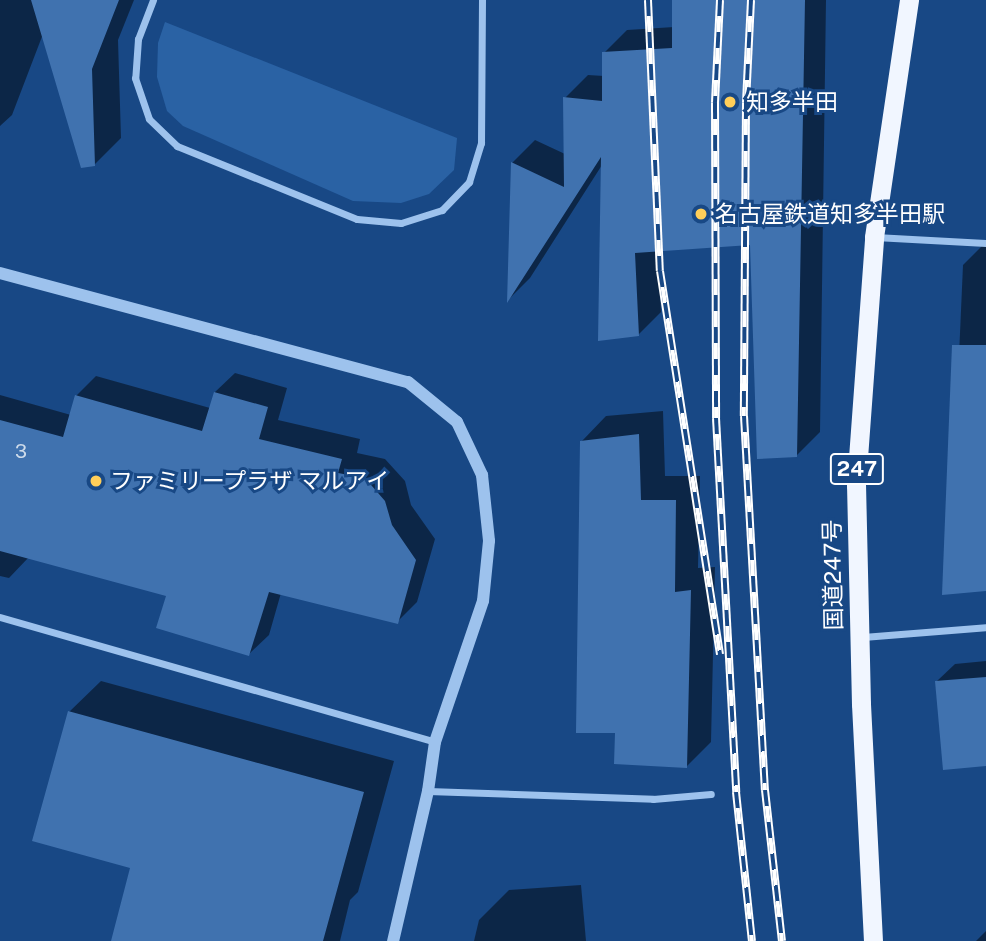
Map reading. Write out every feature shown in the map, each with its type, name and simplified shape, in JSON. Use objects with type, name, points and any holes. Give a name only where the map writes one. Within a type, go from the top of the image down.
[{"type":"highway","name":"国道247号","points":[[873,941],[859,637],[856,485],[874,237],[909,0]]},
{"type":"street","points":[[153,0],[138,39],[135,78],[149,119],[177,146],[357,219],[401,223],[442,210],[469,181],[481,143],[482,0]]},
{"type":"street","points":[[874,237],[986,243]]},
{"type":"street","points":[[0,273],[408,382],[457,422],[482,475],[489,541],[483,601],[435,742],[428,791],[393,941]]},
{"type":"street","points":[[0,618],[435,742]]},
{"type":"street","points":[[859,637],[986,627]]},
{"type":"street","points":[[428,791],[653,799],[711,794]]},
{"type":"shaded area","points":[[165,22],[457,138],[454,170],[429,194],[401,203],[353,201],[183,126],[167,111],[157,77],[158,43]]},
{"type":"building","points":[[31,0],[119,0],[92,69],[95,166],[81,168]]},
{"type":"building","name":"名古屋鉄道知多半田駅","points":[[672,0],[805,0],[797,457],[757,459],[750,245],[635,253],[639,336],[598,341],[601,157],[507,303],[511,162],[564,187],[563,97],[602,101],[602,52],[672,48]]},
{"type":"building","points":[[952,345],[986,345],[986,591],[942,595]]},
{"type":"building","points":[[214,392],[268,407],[259,439],[342,459],[338,473],[365,478],[385,501],[392,525],[416,560],[398,624],[269,592],[249,656],[156,628],[166,596],[0,551],[0,420],[63,437],[75,395],[202,431]]},
{"type":"building","points":[[639,434],[641,500],[676,500],[675,592],[691,590],[687,768],[614,764],[615,733],[576,733],[580,441]]},
{"type":"building","points":[[986,677],[986,766],[943,770],[935,681]]},
{"type":"building","points":[[68,711],[364,792],[323,941],[111,941],[130,868],[32,841]]},
{"type":"railway","points":[[648,0],[660,271],[720,654]]},
{"type":"railway","points":[[720,0],[715,103],[716,418],[736,792],[752,941]]},
{"type":"railway","points":[[751,0],[746,103],[744,416],[765,790],[782,941]]},
{"type":"place","name":"知多半田","points":[[730,102]]},
{"type":"place","name":"名古屋鉄道知多半田駅","points":[[701,214]]},
{"type":"place","name":"ファミリープラザ マルアイ","points":[[96,481]]}]
